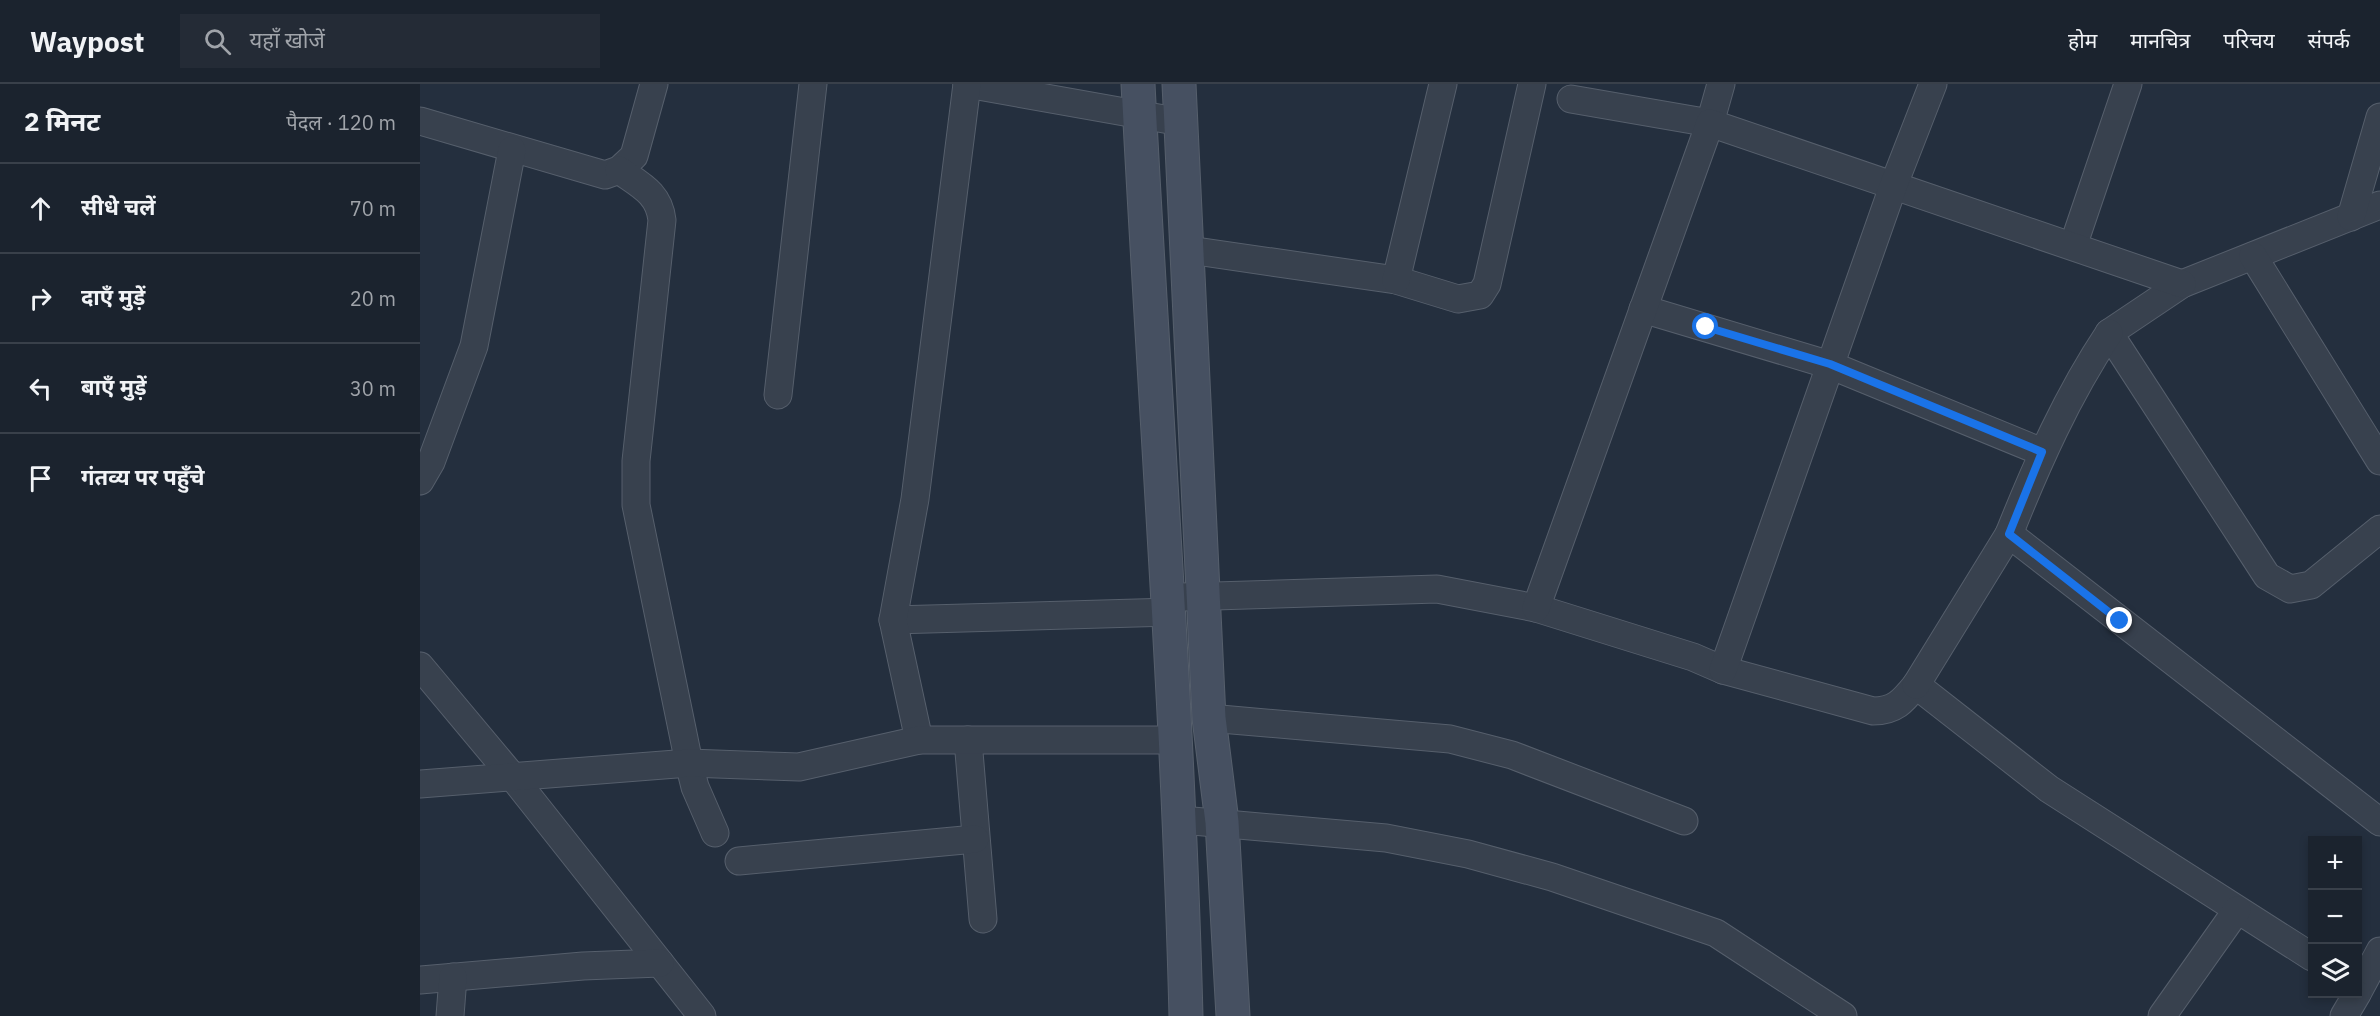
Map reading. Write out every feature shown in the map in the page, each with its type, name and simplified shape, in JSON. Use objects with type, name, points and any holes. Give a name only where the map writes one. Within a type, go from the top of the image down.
[{"type":"main road","points":[[1179,84],[1189,250],[1209,718],[1222,822],[1233,1016]]},
{"type":"main road","points":[[1139,99],[1159,472],[1170,605],[1177,740],[1186,1016]]},
{"type":"street","points":[[420,121],[512,150],[605,175],[619,170],[634,156],[654,84]]},
{"type":"street","points":[[778,395],[813,84]]},
{"type":"street","points":[[919,740],[893,620],[915,499],[967,84],[1139,99],[1181,122]]},
{"type":"street","points":[[1396,280],[1443,84]]},
{"type":"street","points":[[1189,250],[1396,280],[1458,299],[1480,295],[1488,284],[1532,84]]},
{"type":"street","points":[[1536,608],[1710,123],[1721,84]]},
{"type":"street","points":[[1723,670],[1894,184],[1933,84]]},
{"type":"street","points":[[2073,246],[2128,84]]},
{"type":"street","points":[[1571,99],[1710,123],[2182,284]]},
{"type":"street","points":[[2350,217],[2380,117]]},
{"type":"street","points":[[420,481],[431,462],[474,346],[512,150]]},
{"type":"street","points":[[619,170],[653,194],[661,207],[662,220],[636,461],[636,505],[689,763],[695,787],[715,833]]},
{"type":"street","points":[[893,620],[1170,605],[1204,597],[1437,589],[1536,608],[1693,657],[1723,670],[1873,711],[1886,711],[1899,706],[1916,685],[2009,534],[2042,452],[2088,365],[2109,333],[2182,284],[2380,205]]},
{"type":"street","points":[[2253,256],[2380,461]]},
{"type":"street","points":[[1643,309],[1830,364],[2042,452]]},
{"type":"street","points":[[2109,333],[2267,576],[2290,589],[2310,585],[2380,529]]},
{"type":"street","points":[[2009,534],[2380,822]]},
{"type":"street","points":[[420,666],[512,776],[702,1016]]},
{"type":"street","points":[[1916,685],[2049,789],[2308,954]]},
{"type":"street","points":[[1209,718],[1450,739],[1512,755],[1684,821]]},
{"type":"street","points":[[420,784],[689,763],[799,767],[919,740],[1177,740]]},
{"type":"street","points":[[968,740],[983,919]]},
{"type":"street","points":[[1181,820],[1386,838],[1468,854],[1552,877],[1716,933],[1843,1016]]},
{"type":"street","points":[[739,861],[975,839]]},
{"type":"street","points":[[2162,1016],[2237,910]]},
{"type":"street","points":[[2362,983],[2380,951]]},
{"type":"street","points":[[420,980],[583,966],[660,963]]},
{"type":"street","points":[[450,1016],[453,977]]},
{"type":"street","points":[[2344,1016],[2354,998]]},
{"type":"route","points":[[1706,327],[1830,364],[2042,452],[2009,534],[2120,621]]}]
